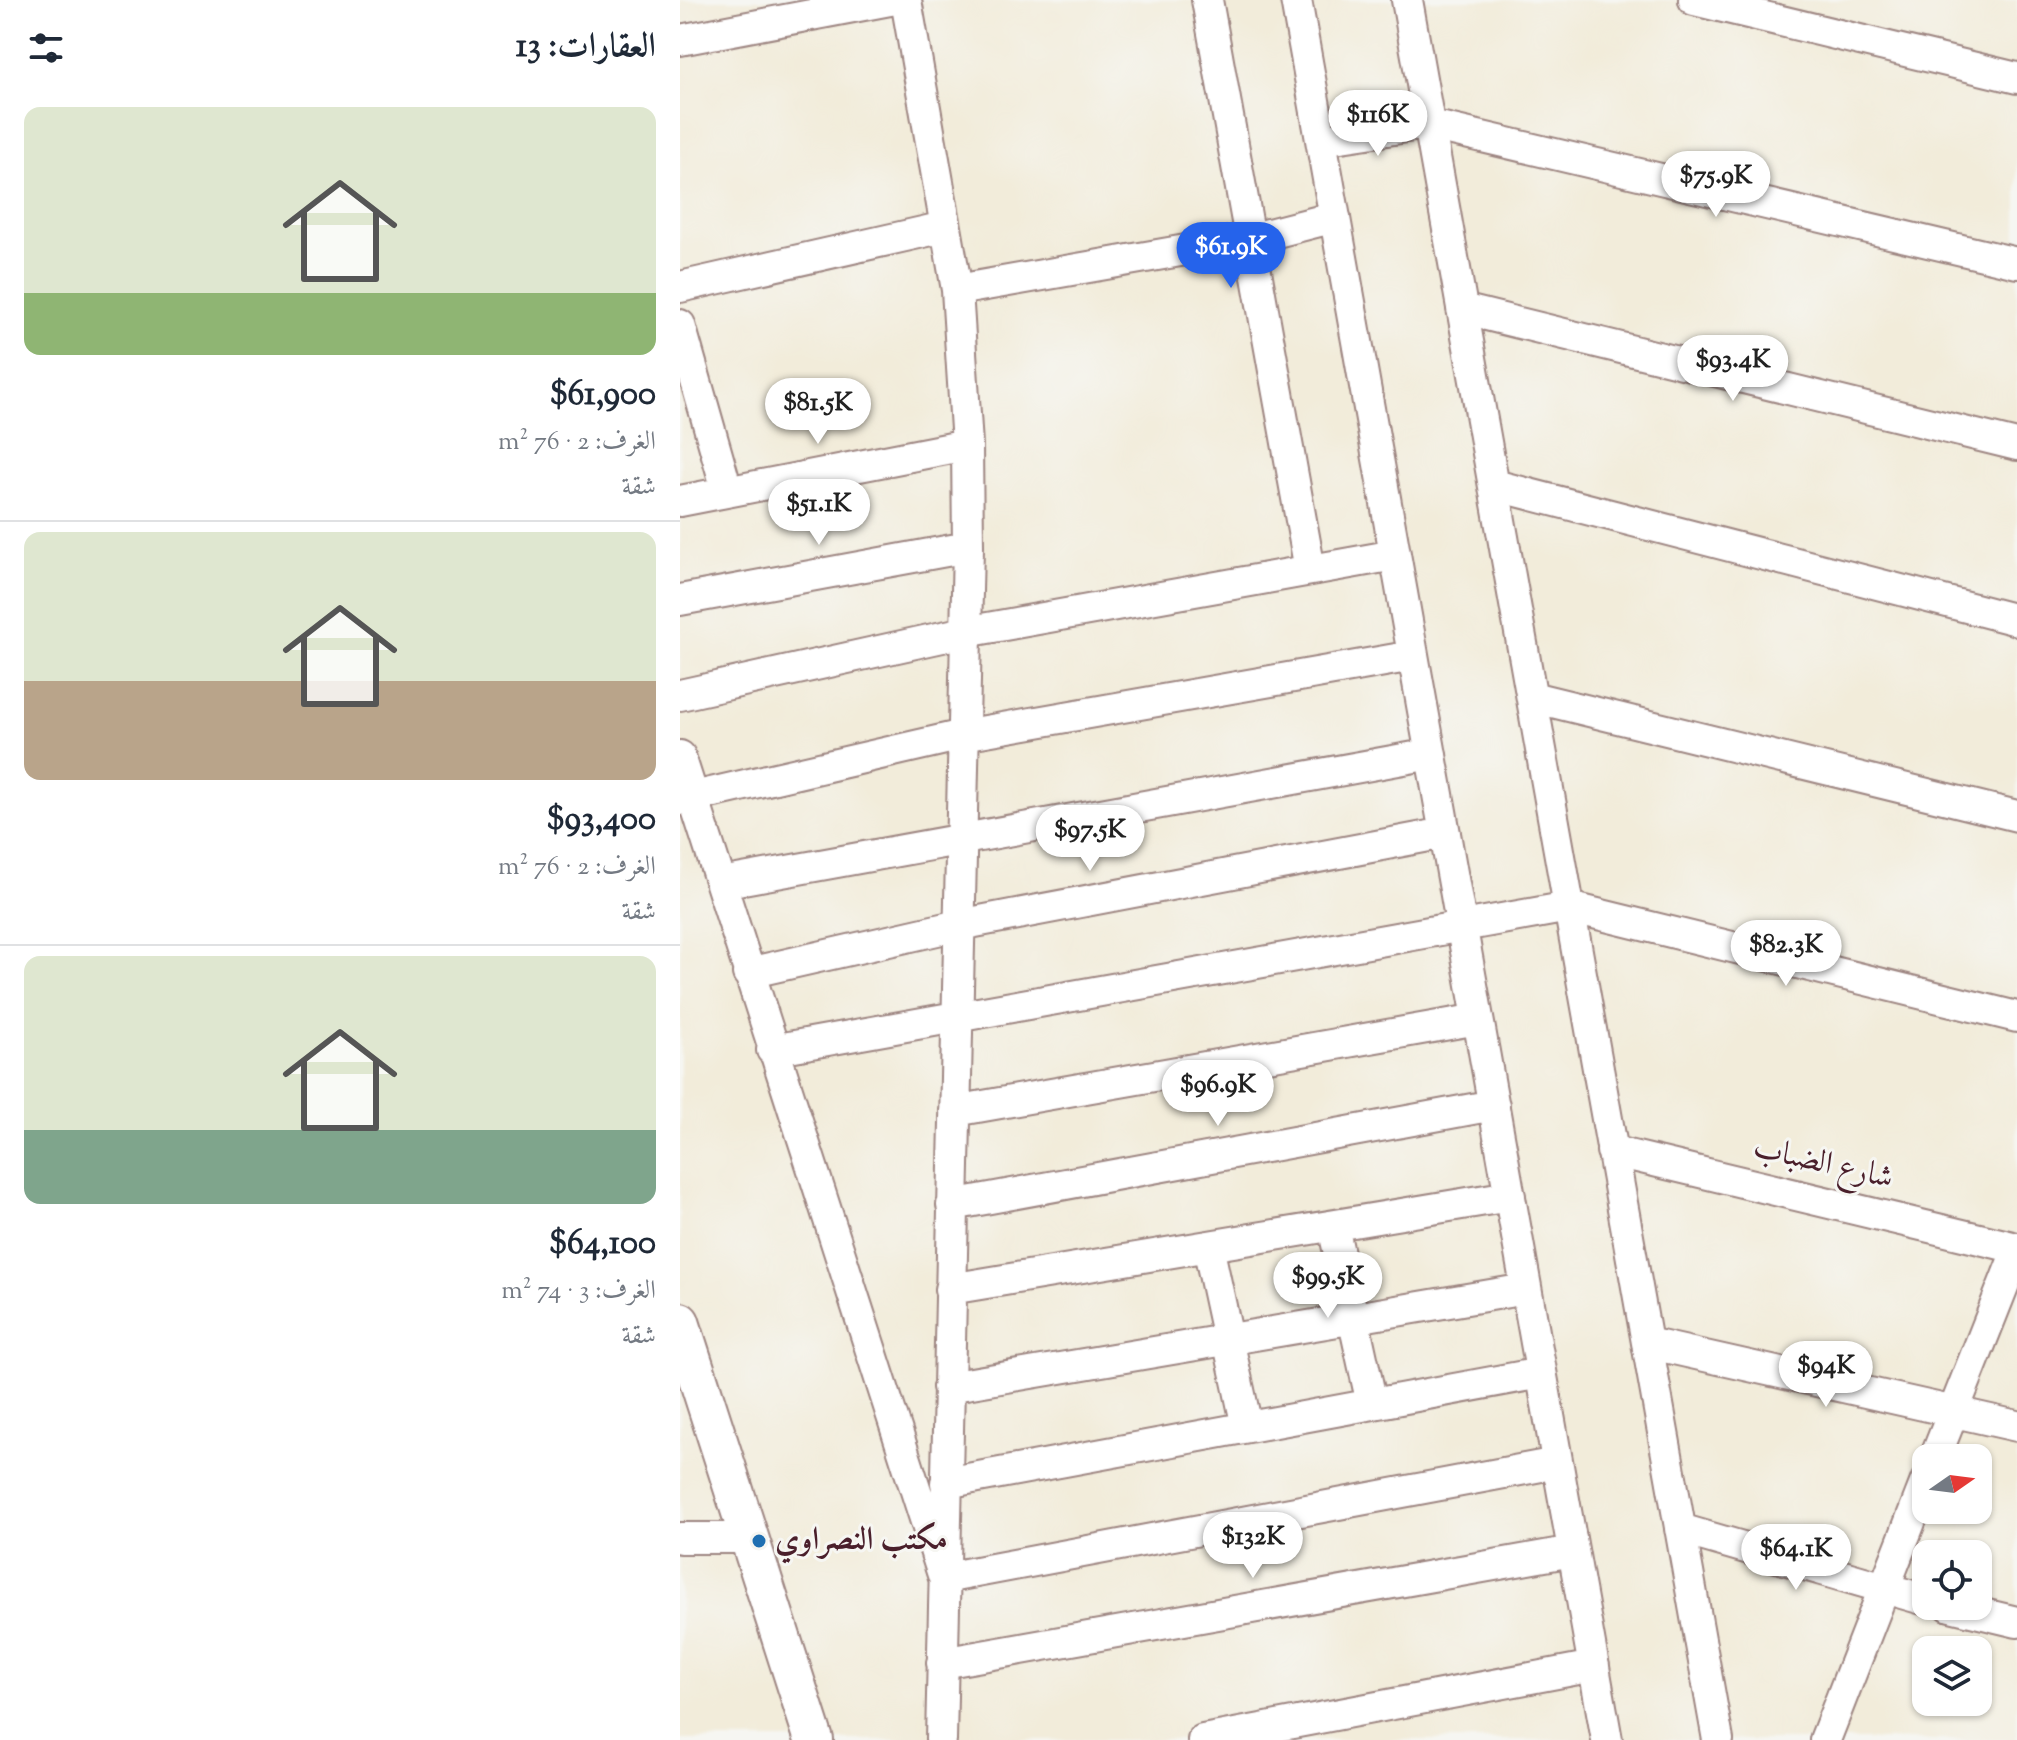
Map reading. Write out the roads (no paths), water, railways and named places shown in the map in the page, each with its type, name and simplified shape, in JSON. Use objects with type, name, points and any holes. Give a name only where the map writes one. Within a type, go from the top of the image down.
[{"type":"street","points":[[680,40],[890,0]]},
{"type":"street","points":[[906,0],[957,290],[967,445],[968,547],[941,1740]]},
{"type":"street","points":[[1207,0],[1310,570]]},
{"type":"street","points":[[1296,0],[1607,1740]]},
{"type":"street","points":[[1407,0],[1718,1740]]},
{"type":"street","points":[[1694,0],[1763,8],[2017,78]]},
{"type":"street","points":[[1321,140],[1427,124],[2017,263]]},
{"type":"street","points":[[957,290],[1249,239],[1335,217]]},
{"type":"street","points":[[680,287],[945,227]]},
{"type":"street","points":[[1462,309],[2017,445]]},
{"type":"street","points":[[680,325],[727,490]]},
{"type":"street","points":[[680,501],[967,445]]},
{"type":"street","points":[[1494,485],[2017,620]]},
{"type":"street","points":[[680,600],[968,547]]},
{"type":"street","points":[[680,695],[965,632],[1395,555]]},
{"type":"street","points":[[686,798],[963,735],[1413,656]]},
{"type":"street","points":[[1532,697],[2017,816]]},
{"type":"street","points":[[721,883],[1431,754]]},
{"type":"street","points":[[680,756],[686,798],[721,883],[772,1050],[944,1578]]},
{"type":"street","points":[[748,973],[959,925],[1445,833]]},
{"type":"street","points":[[772,1050],[1569,907],[2017,1017]]},
{"type":"street","points":[[955,1111],[1478,1019]]},
{"type":"street","points":[[952,1205],[1494,1105]]},
{"type":"street","name":"شارع الضباب","points":[[1612,1151],[2017,1250]]},
{"type":"street","points":[[950,1289],[1510,1196]]},
{"type":"street","points":[[1333,1226],[1372,1404]]},
{"type":"street","points":[[1208,1246],[1247,1427]]},
{"type":"street","points":[[1940,1444],[2017,1250]]},
{"type":"street","points":[[948,1387],[1526,1289]]},
{"type":"street","points":[[680,1322],[814,1740]]},
{"type":"street","points":[[1647,1343],[1954,1409],[2017,1426]]},
{"type":"street","points":[[946,1483],[1541,1373]]},
{"type":"street","points":[[944,1578],[1557,1463]]},
{"type":"street","points":[[1825,1740],[1912,1516]]},
{"type":"street","points":[[1680,1529],[1912,1597]]},
{"type":"street","points":[[680,1538],[750,1538]]},
{"type":"street","points":[[942,1663],[1573,1551]]},
{"type":"street","points":[[1992,1616],[2017,1622]]},
{"type":"street","points":[[1203,1740],[1594,1666]]},
{"type":"place","name":"مكتب النصراوي","points":[[759,1541]]}]
